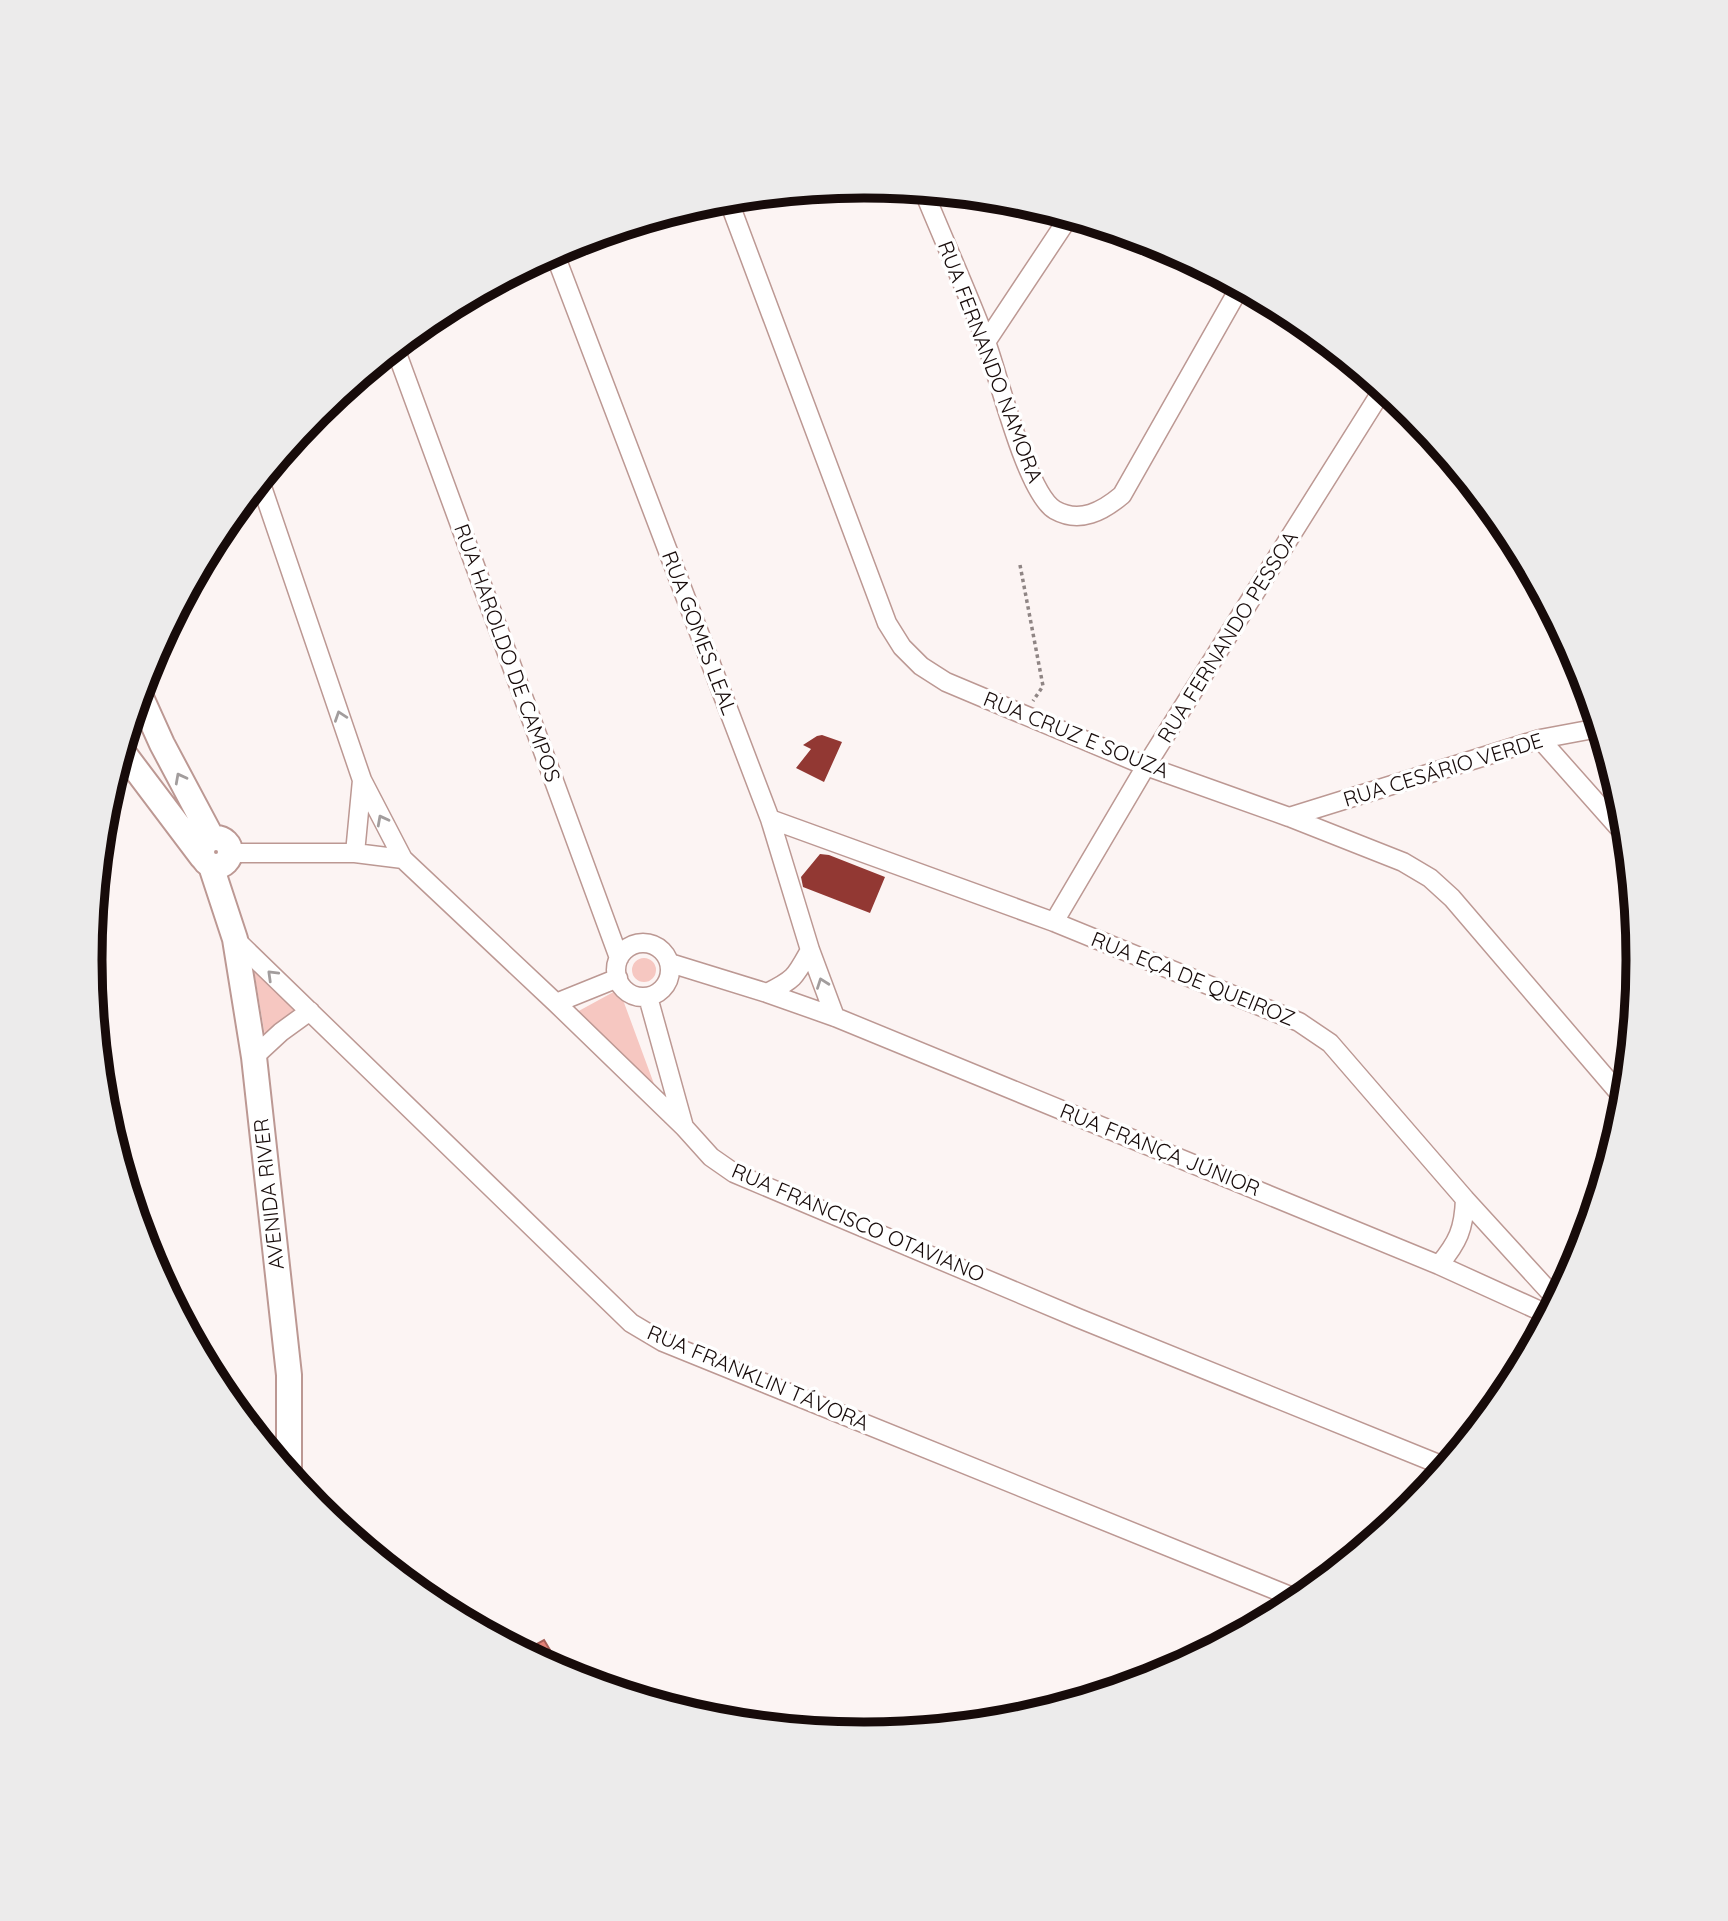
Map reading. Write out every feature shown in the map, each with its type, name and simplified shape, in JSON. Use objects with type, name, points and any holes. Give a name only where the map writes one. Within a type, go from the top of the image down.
[{"type":"street","name":"RUA FERNANDO NAMORA","points":[[928,201],[986,342],[1002,396],[1042,497],[1054,509],[1069,514],[1086,516],[1104,509],[1122,495],[1235,295]]},
{"type":"street","name":"RUA CRUZ E SOUZA","points":[[732,210],[887,623],[902,647],[921,666],[946,682],[1146,766],[1289,817],[1403,862],[1430,878],[1452,898],[1615,1089]]},
{"type":"street","points":[[986,342],[1064,225]]},
{"type":"street","name":"RUA GOMES LEAL","points":[[558,263],[770,820],[810,950],[835,1017]]},
{"type":"street","name":"RUA HAROLDO DE CAMPOS","points":[[398,357],[619,958]]},
{"type":"street","name":"RUA FERNANDO PESSOA","points":[[1054,922],[1146,766],[1378,397]]},
{"type":"street","name":"RUA FRANCISCO OTAVIANO","points":[[263,491],[362,780],[403,859],[556,1003],[684,1127],[711,1157],[734,1173],[1078,1318],[1437,1463]]},
{"type":"street","points":[[145,707],[216,855]]},
{"type":"street","name":"RUA CESÁRIO VERDE","points":[[1289,817],[1540,739],[1591,730]]},
{"type":"street","points":[[1540,739],[1614,822]]},
{"type":"street","points":[[129,758],[216,855],[355,853],[403,859]]},
{"type":"street","name":"RUA FRANCISCO OTAVIANO","points":[[355,853],[362,780]]},
{"type":"street","name":"RUA EÇA DE QUEIROZ","points":[[770,820],[1054,922],[1298,1021],[1330,1043],[1550,1293]]},
{"type":"street","name":"AVENIDA RIVER","points":[[216,855],[235,939],[254,1057],[289,1375],[289,1461]]},
{"type":"street","name":"RUA FRANKLIN TÁVORA","points":[[235,939],[631,1323],[663,1342],[1287,1595]]},
{"type":"street","points":[[651,943],[660,947],[670,963],[668,982],[663,989],[648,997],[631,994],[624,989],[618,978],[619,958],[633,945],[651,943]]},
{"type":"street","points":[[767,993],[791,981],[810,950]]},
{"type":"street","name":"RUA FRANÇA JÚNIOR","points":[[670,963],[835,1017],[1439,1265],[1541,1311]]},
{"type":"street","points":[[556,1003],[618,978]]},
{"type":"street","points":[[648,997],[684,1127]]},
{"type":"street","points":[[254,1057],[281,1032],[310,1011]]},
{"type":"street","points":[[1439,1265],[1459,1236],[1464,1220],[1465,1199]]},
{"type":"path","points":[[1020,565],[1043,686],[1025,715]]},
{"type":"shaded area","points":[[644,958],[653,961],[656,970],[653,979],[644,982],[635,979],[632,970],[635,961]]},
{"type":"shaded area","points":[[253,965],[295,1009],[265,1036]]},
{"type":"shaded area","points":[[619,989],[657,1092],[575,1013]]},
{"type":"shaded area","points":[[544,1640],[554,1657],[532,1646]]},
{"type":"building","points":[[822,735],[842,742],[824,782],[796,768],[811,749],[803,745]]},
{"type":"building","points":[[820,854],[885,877],[870,913],[803,887],[801,877]]}]
